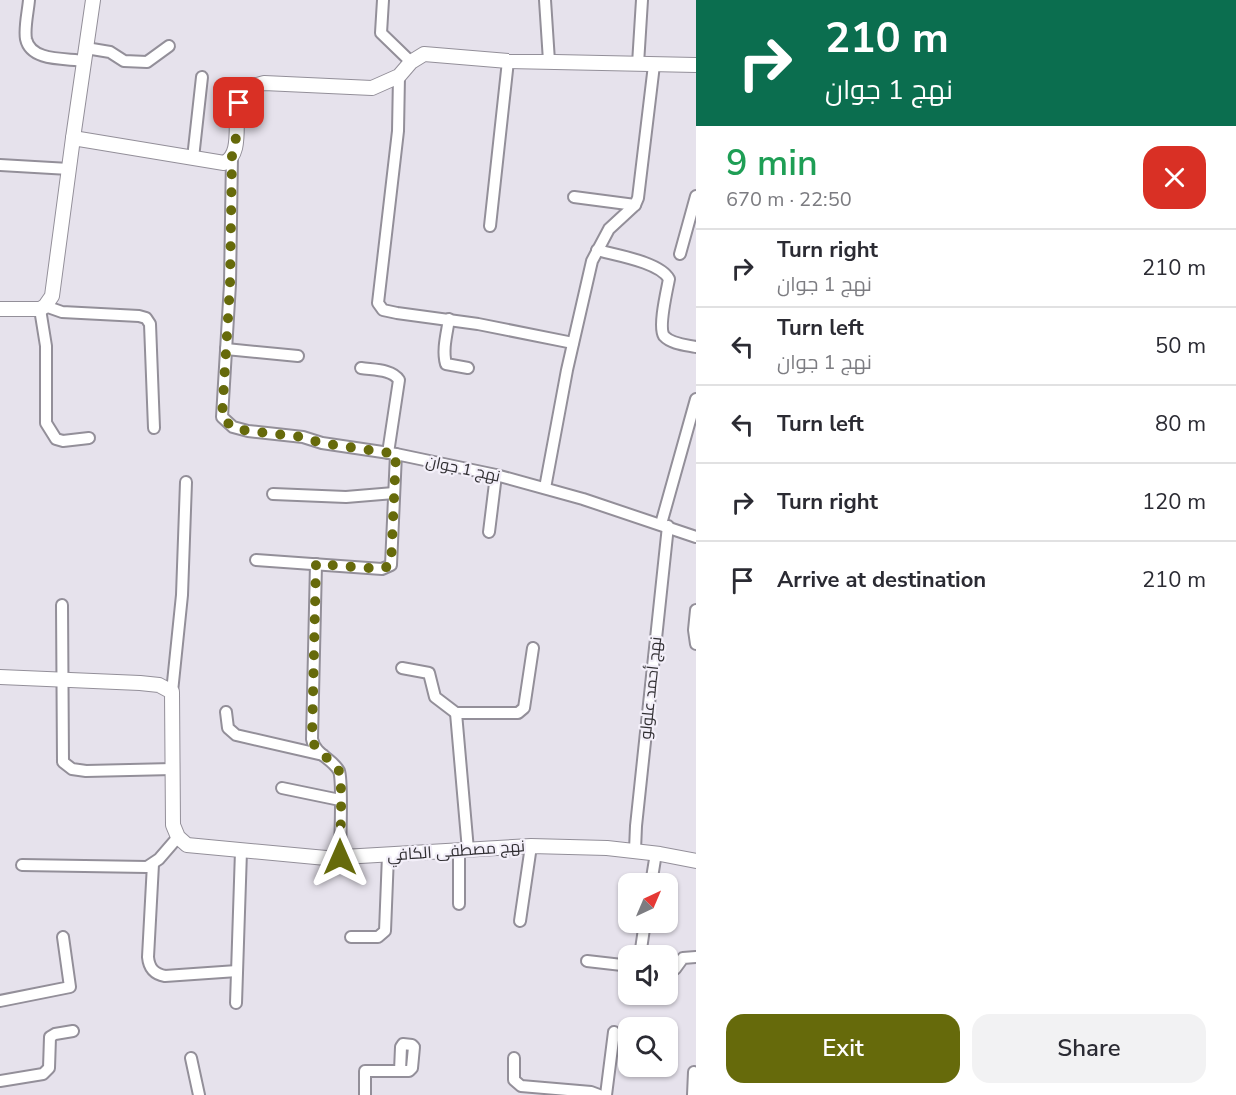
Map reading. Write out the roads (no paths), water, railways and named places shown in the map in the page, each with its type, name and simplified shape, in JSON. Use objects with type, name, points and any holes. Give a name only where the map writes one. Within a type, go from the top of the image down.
[{"type":"street","points":[[29,0],[26,38],[31,50],[39,56],[110,52],[124,61],[147,62],[169,46]]},
{"type":"street","points":[[89,438],[63,441],[56,438],[46,423],[46,346],[42,307],[52,296],[93,0]]},
{"type":"street","points":[[383,0],[381,33],[411,62]]},
{"type":"street","points":[[545,0],[549,61]]},
{"type":"street","points":[[638,64],[642,0]]},
{"type":"street","points":[[74,138],[224,163],[232,156],[239,103],[242,95],[250,87],[264,83],[372,88],[399,76],[411,62],[424,54],[508,61],[696,65]]},
{"type":"street","points":[[490,226],[508,61]]},
{"type":"street","points":[[545,488],[573,343],[592,261],[609,228],[635,205],[638,198],[654,65]]},
{"type":"street","points":[[399,76],[398,131],[378,303],[383,310],[449,319],[573,343]]},
{"type":"street","points":[[193,159],[202,77]]},
{"type":"street","name":"نهج 1 جوان","points":[[232,156],[230,285],[222,410],[222,417],[232,427],[303,437],[321,443],[392,454],[496,475],[665,525],[696,537]]},
{"type":"street","points":[[0,165],[69,169]]},
{"type":"street","points":[[680,254],[696,196]]},
{"type":"street","points":[[574,197],[635,205]]},
{"type":"street","points":[[597,250],[665,272],[669,279],[662,328],[664,336],[672,341],[696,347]]},
{"type":"street","points":[[0,309],[42,307],[62,312],[146,318],[150,324],[154,428]]},
{"type":"street","points":[[449,319],[445,351],[446,364],[468,368]]},
{"type":"street","points":[[226,349],[298,356]]},
{"type":"street","points":[[256,560],[382,569],[391,565],[394,493],[392,454],[399,380],[396,375],[390,373],[361,368]]},
{"type":"street","name":"نهج أحمد علولو","points":[[635,850],[665,525],[696,399]]},
{"type":"street","points":[[489,532],[496,475]]},
{"type":"street","points":[[22,865],[141,868],[153,864],[178,837],[173,825],[172,693],[183,595],[186,482]]},
{"type":"street","points":[[273,494],[346,497],[394,493]]},
{"type":"street","points":[[316,564],[312,738],[317,750],[339,771],[340,857]]},
{"type":"street","points":[[63,605],[63,762],[72,769],[86,771],[173,769]]},
{"type":"street","points":[[696,610],[694,630],[696,644]]},
{"type":"street","points":[[402,668],[429,673],[435,697],[456,713],[518,713],[524,708],[533,648]]},
{"type":"street","points":[[0,677],[150,684],[159,685],[172,693]]},
{"type":"street","points":[[226,712],[228,728],[236,735],[323,755]]},
{"type":"street","points":[[456,713],[464,850],[459,904]]},
{"type":"street","points":[[282,788],[340,800]]},
{"type":"street","name":"نهج مصطفى الكافي","points":[[178,837],[187,845],[340,857],[531,846],[635,850],[696,861]]},
{"type":"street","points":[[520,921],[531,846]]},
{"type":"street","points":[[236,1003],[242,851]]},
{"type":"street","points":[[653,873],[656,854]]},
{"type":"street","points":[[351,937],[378,937],[385,931],[388,855]]},
{"type":"street","points":[[153,864],[148,957],[154,972],[165,976],[237,971]]},
{"type":"street","points":[[0,1001],[70,987],[63,937]]},
{"type":"street","points":[[678,964],[682,958],[696,957]]},
{"type":"street","points":[[587,961],[618,963]]},
{"type":"street","points":[[0,1081],[44,1074],[49,1068],[50,1037],[74,1031]]},
{"type":"street","points":[[606,1095],[614,1032]]},
{"type":"street","points":[[191,1058],[199,1095]]},
{"type":"street","points":[[514,1058],[514,1080],[521,1086],[591,1092],[598,1095]]},
{"type":"street","points":[[365,1095],[364,1074],[366,1070],[400,1071]]},
{"type":"street","points":[[693,1095],[694,1072]]}]
